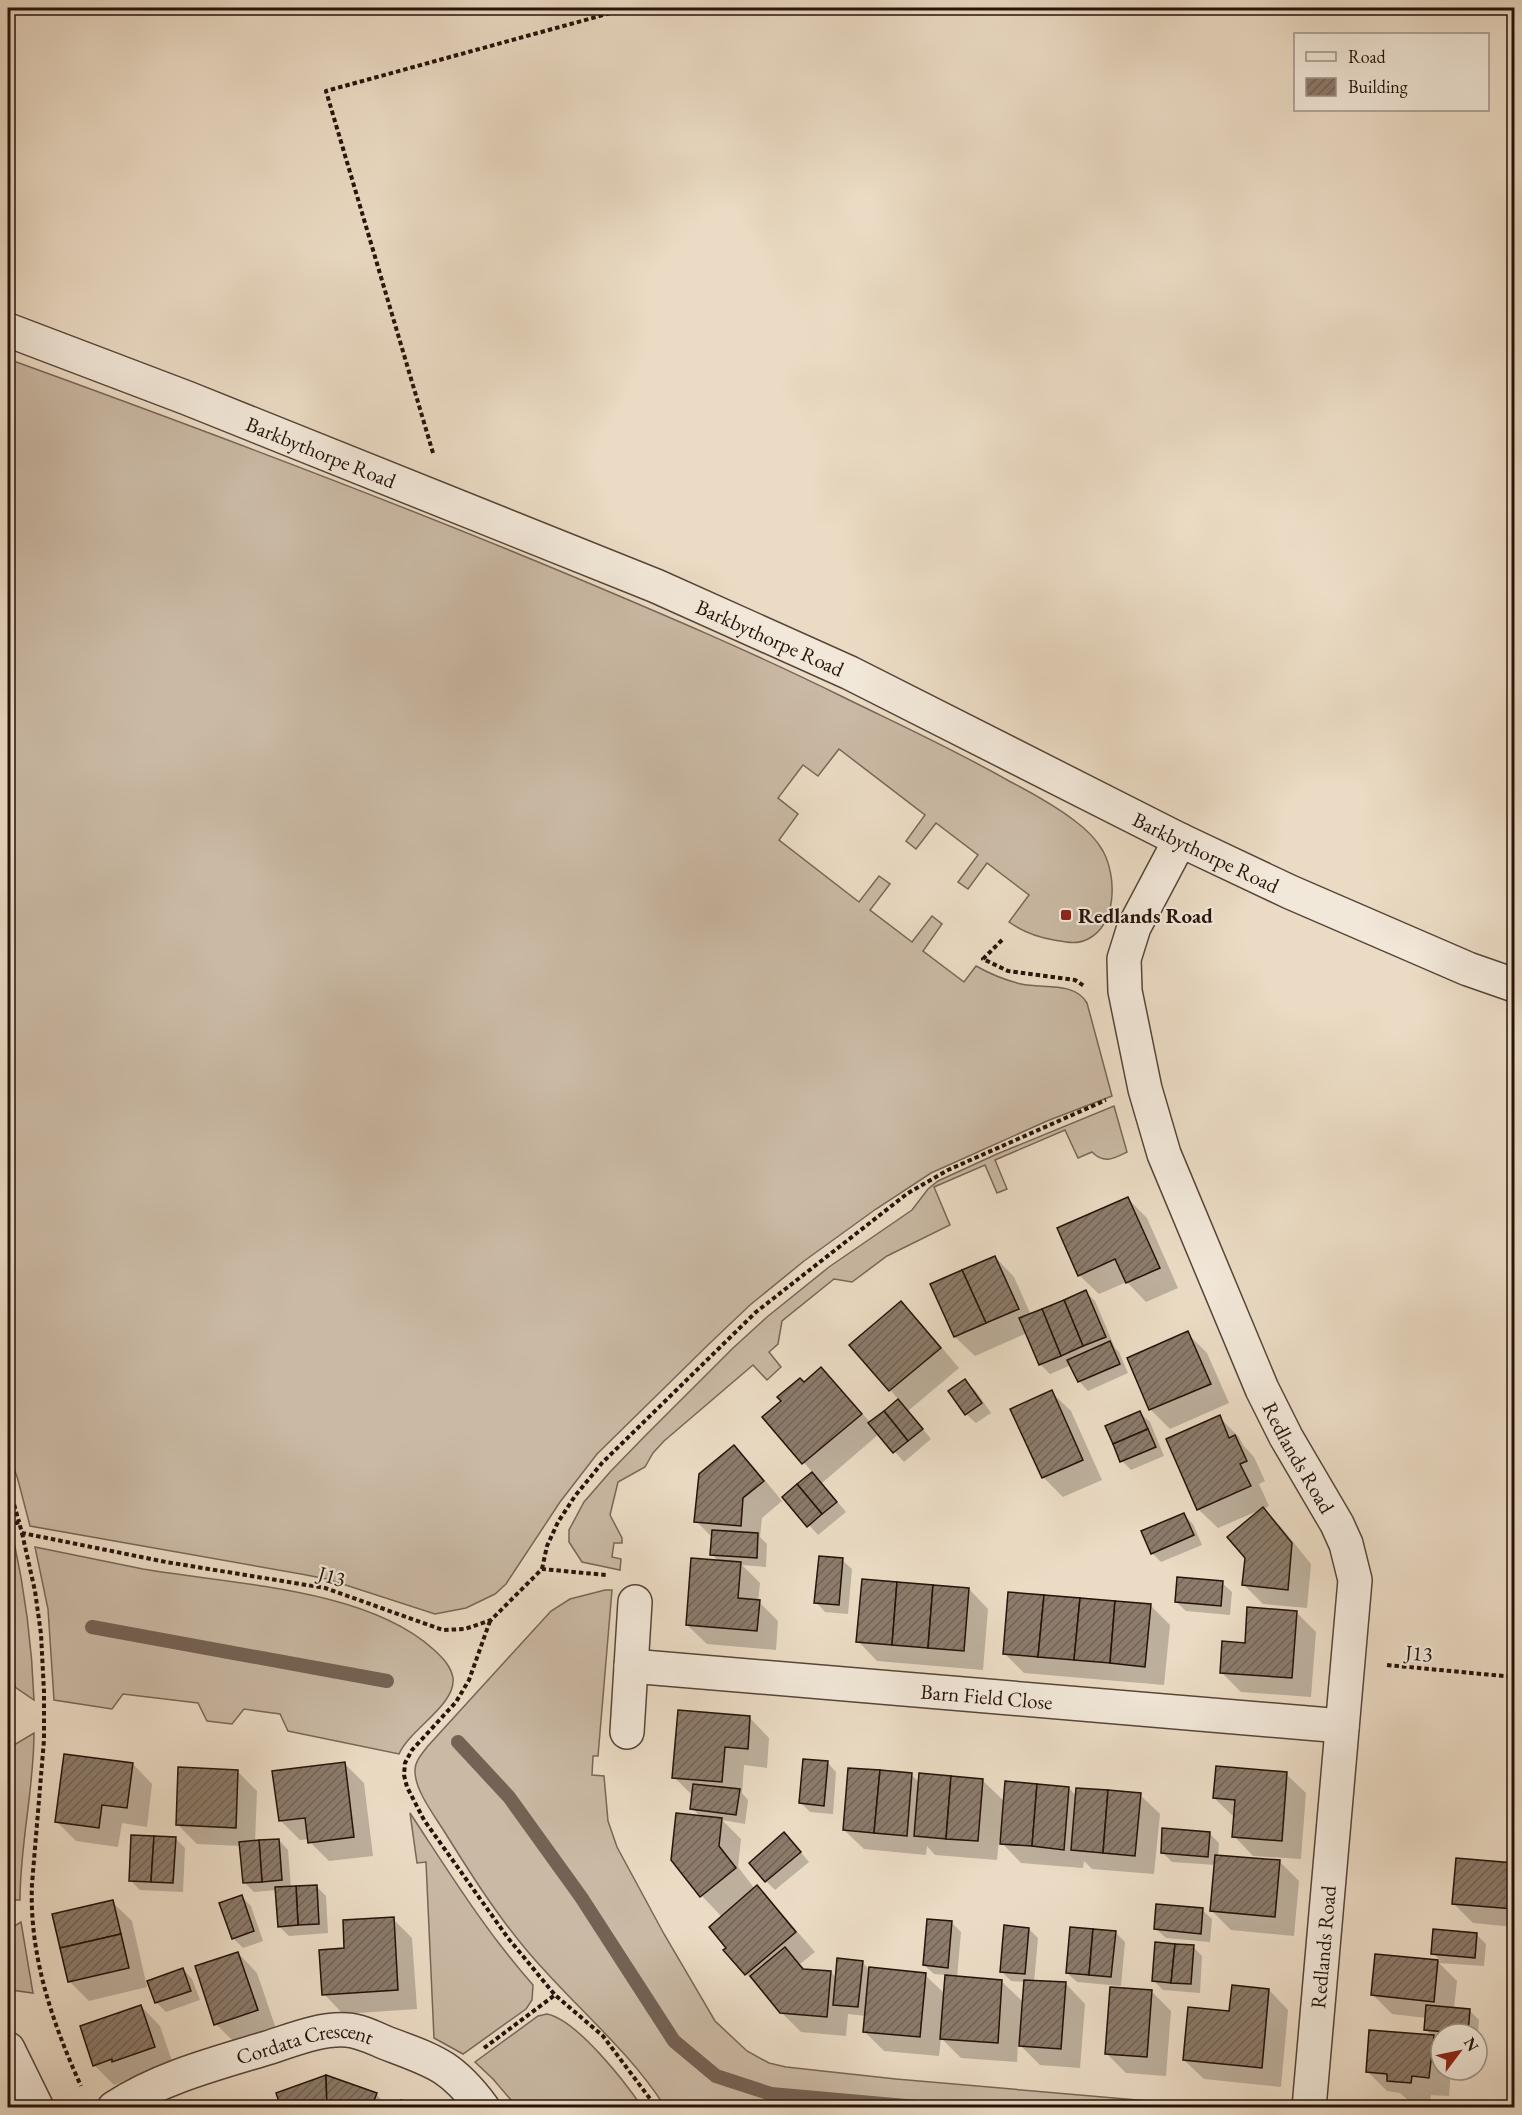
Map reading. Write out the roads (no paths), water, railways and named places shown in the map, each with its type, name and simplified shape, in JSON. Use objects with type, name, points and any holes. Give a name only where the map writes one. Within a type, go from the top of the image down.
[{"type":"street","name":"Barkbythorpe Road","points":[[8,330],[187,398],[656,586],[904,699],[1180,840],[1382,933],[1468,969],[1515,985]]},
{"type":"street","name":"Redlands Road","points":[[1180,840],[1134,927],[1124,959],[1125,991],[1144,1089],[1164,1154],[1262,1389],[1286,1437],[1337,1524],[1346,1544],[1355,1580],[1309,2108]]},
{"type":"street","points":[[627,1732],[635,1602]]},
{"type":"street","name":"Barn Field Close","points":[[631,1666],[1342,1726]]},
{"type":"street","name":"Cordata Crescent","points":[[114,2108],[137,2093],[189,2072],[330,2030],[351,2030],[362,2033],[424,2057],[452,2072],[483,2108]]},
{"type":"street","points":[[8,2049],[37,2108]]},
{"type":"waterway","points":[[92,1627],[387,1681]]},
{"type":"waterway","points":[[458,1742],[509,1797],[581,1897],[674,2041],[716,2076],[771,2094],[928,2108]]},
{"type":"place","name":"Redlands Road","points":[[1066,915]]}]
